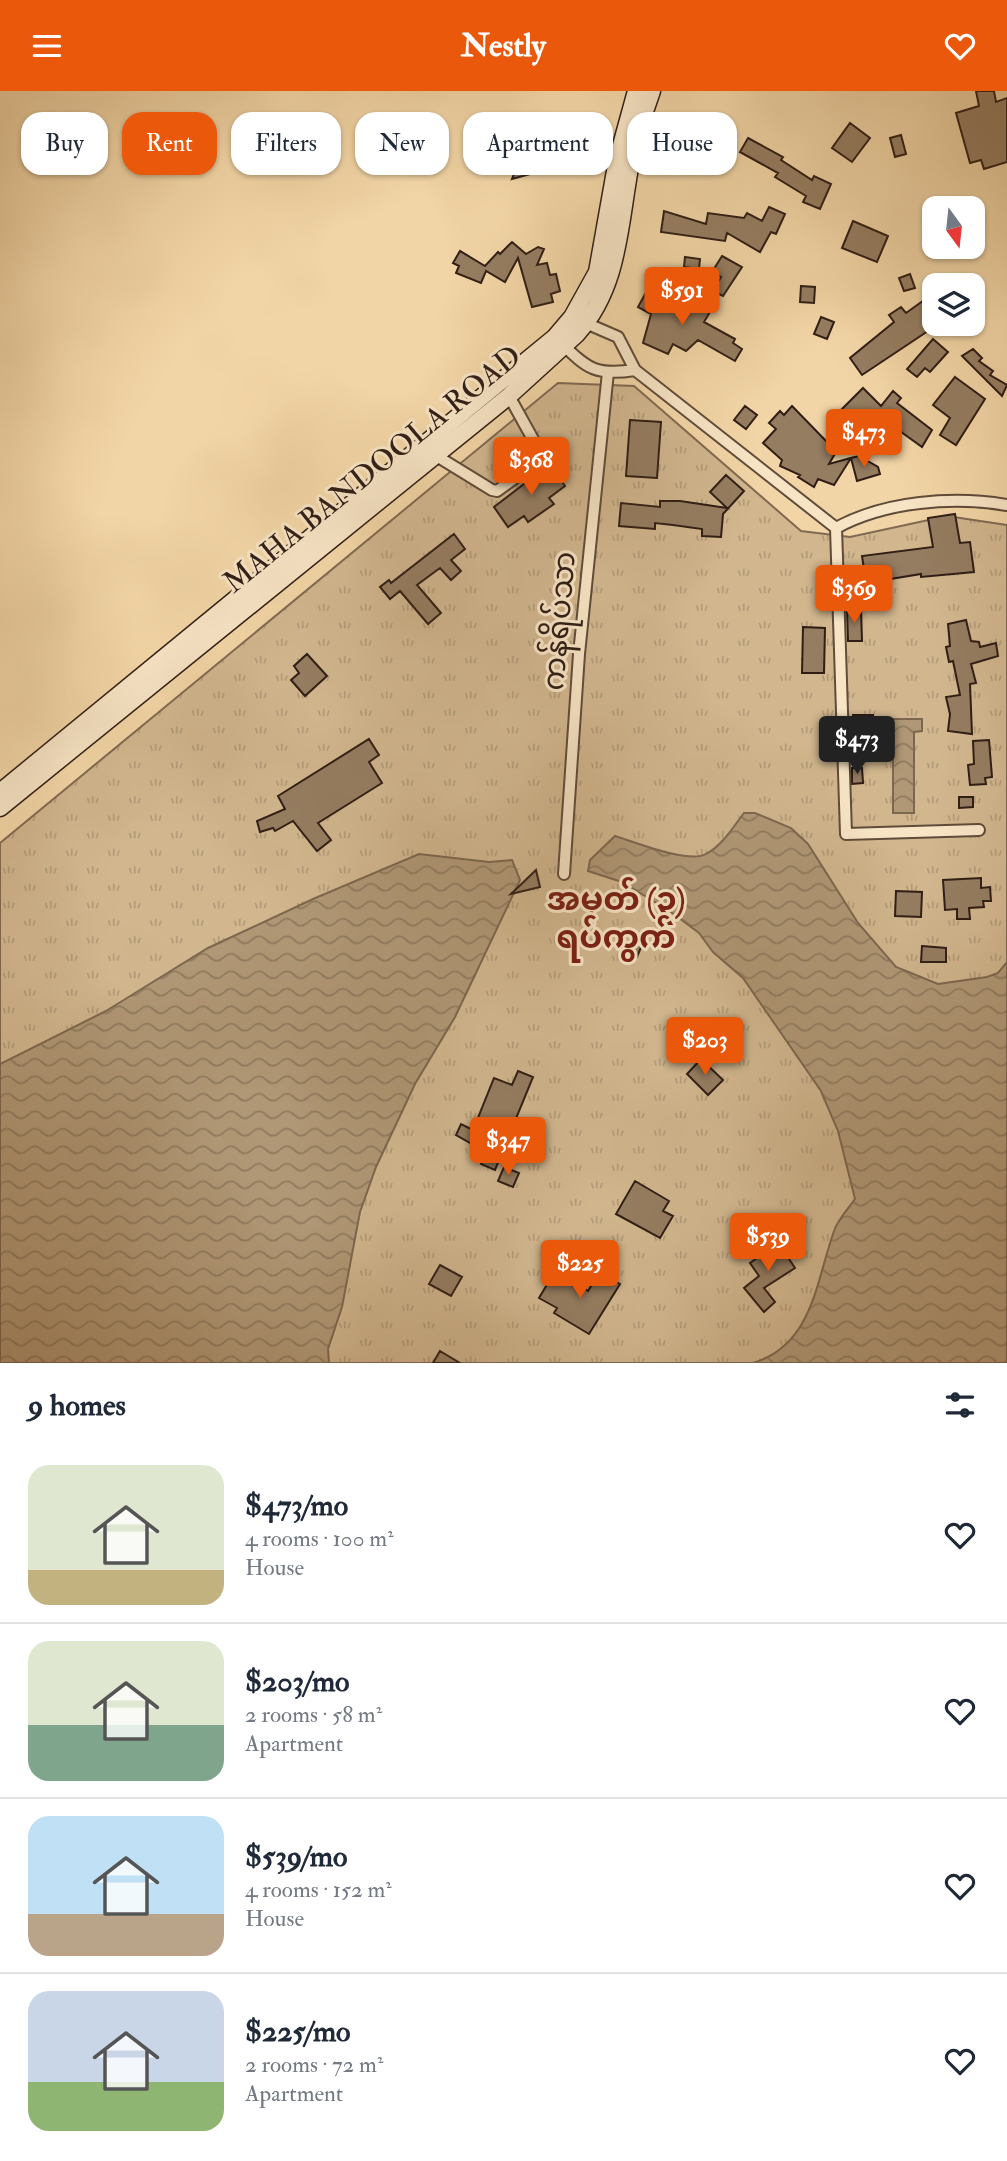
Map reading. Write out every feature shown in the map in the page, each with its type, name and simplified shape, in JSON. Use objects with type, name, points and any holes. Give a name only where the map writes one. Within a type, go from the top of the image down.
[{"type":"main road","name":"MAHA BANDOOLA ROAD","points":[[580,320],[597,272],[617,160],[636,91]]},
{"type":"main road","name":"MAHA BANDOOLA ROAD","points":[[0,808],[509,396],[560,342],[610,280],[630,167],[652,91]]},
{"type":"main road","name":"MAHA BANDOOLA ROAD","points":[[0,792],[560,342]]},
{"type":"street","points":[[580,320],[618,337],[635,370],[836,528],[846,834],[979,830]]},
{"type":"street","points":[[560,342],[582,364],[608,372],[635,370]]},
{"type":"street","name":"ကန်ရိပ်သာ","points":[[564,874],[579,654],[608,372]]},
{"type":"street","points":[[435,455],[492,490],[497,491],[519,475],[540,452],[509,396]]},
{"type":"street","points":[[836,528],[860,515],[920,505],[970,499],[1007,505]]},
{"type":"green space","points":[[558,383],[634,386],[801,531],[850,537],[947,516],[1007,525],[1007,1363],[0,1363],[0,843]]},
{"type":"water","points":[[893,719],[922,719],[922,731],[914,732],[914,813],[893,813]]},
{"type":"water","points":[[744,813],[755,813],[791,828],[808,844],[858,923],[896,967],[938,984],[987,977],[998,973],[1007,962],[1007,1363],[753,1363],[773,1354],[788,1342],[800,1327],[816,1290],[836,1227],[855,1199],[838,1131],[821,1091],[743,978],[713,952],[699,933],[671,912],[622,882],[588,871],[590,860],[615,836],[675,854],[706,854],[722,841]]},
{"type":"water","points":[[419,854],[489,862],[512,860],[520,880],[455,1017],[415,1084],[376,1167],[360,1212],[342,1307],[328,1349],[329,1363],[0,1363],[0,1064],[106,1011],[208,948]]},
{"type":"building","points":[[976,91],[994,91],[996,102],[1007,98],[1007,162],[984,169],[981,160],[970,163],[956,113],[979,106]]},
{"type":"building","points":[[850,123],[870,138],[852,162],[832,148]]},
{"type":"building","points":[[901,135],[906,154],[895,157],[890,138]]},
{"type":"building","points":[[748,138],[783,157],[781,160],[812,180],[814,176],[831,184],[820,209],[803,202],[806,196],[775,177],[778,173],[740,152]]},
{"type":"building","points":[[769,207],[785,214],[776,234],[771,232],[760,252],[727,233],[725,241],[661,232],[664,211],[706,224],[708,213],[744,218],[747,213],[762,221]]},
{"type":"building","points":[[853,221],[888,236],[877,262],[842,248]]},
{"type":"building","points":[[512,242],[526,254],[538,247],[544,249],[537,265],[547,263],[550,275],[556,274],[560,291],[551,294],[553,302],[532,307],[518,258],[505,282],[486,271],[481,283],[456,273],[459,266],[453,263],[460,251],[485,266]]},
{"type":"building","points":[[722,256],[742,267],[723,296],[713,291],[721,277],[712,272]]},
{"type":"building","points":[[685,257],[700,259],[699,269],[684,267]]},
{"type":"building","points":[[910,274],[915,288],[904,291],[899,278]]},
{"type":"building","points":[[801,286],[815,287],[814,303],[800,302]]},
{"type":"building","points":[[649,287],[692,312],[696,305],[710,312],[704,322],[735,339],[733,343],[742,349],[735,361],[698,340],[686,351],[673,344],[668,354],[643,343],[651,314],[638,307]]},
{"type":"building","points":[[922,302],[922,335],[862,375],[850,358],[894,322],[889,315],[901,307],[906,313]]},
{"type":"building","points":[[821,317],[834,322],[827,339],[814,334]]},
{"type":"building","points":[[933,339],[948,352],[930,372],[925,368],[917,377],[907,369]]},
{"type":"building","points":[[973,349],[982,358],[979,361],[993,371],[990,375],[1007,385],[1002,396],[962,356]]},
{"type":"building","points":[[955,377],[985,399],[956,445],[940,435],[950,418],[933,405]]},
{"type":"building","points":[[863,388],[881,406],[893,391],[901,398],[897,403],[932,430],[922,447],[897,429],[889,449],[878,445],[880,439],[858,424],[849,426],[838,417],[838,413]]},
{"type":"building","points":[[745,406],[757,415],[746,429],[734,420]]},
{"type":"building","points":[[792,406],[828,443],[830,439],[840,445],[829,464],[851,458],[834,485],[818,479],[814,487],[798,477],[800,475],[780,466],[782,460],[763,443],[776,429],[769,423],[780,411],[784,415]]},
{"type":"building","points":[[630,420],[661,422],[657,478],[626,476]]},
{"type":"building","points":[[859,456],[878,467],[880,474],[857,481],[851,458]]},
{"type":"building","points":[[550,464],[565,486],[549,498],[554,504],[528,522],[524,516],[508,527],[494,507]]},
{"type":"building","points":[[726,475],[744,491],[723,514],[721,537],[702,536],[702,529],[655,523],[655,529],[619,526],[621,503],[660,507],[660,501],[680,501],[727,508],[710,492]]},
{"type":"building","points":[[955,514],[960,543],[970,542],[974,572],[921,577],[921,574],[866,583],[862,556],[933,547],[928,518]]},
{"type":"building","points":[[454,534],[465,549],[451,560],[461,571],[451,580],[440,568],[417,585],[441,613],[428,624],[400,591],[390,599],[380,587],[389,580],[391,583]]},
{"type":"building","points":[[847,609],[861,609],[862,641],[848,641]]},
{"type":"building","points":[[966,620],[971,641],[979,642],[980,647],[996,643],[998,656],[971,664],[976,683],[970,684],[972,734],[948,731],[950,714],[946,697],[960,695],[953,661],[949,662],[946,647],[950,646],[948,624]]},
{"type":"building","points":[[803,627],[825,628],[824,673],[802,673]]},
{"type":"building","points":[[307,654],[327,676],[305,696],[291,680],[299,673],[294,666]]},
{"type":"building","points":[[853,715],[873,715],[873,740],[853,740]]},
{"type":"building","points":[[369,739],[379,755],[369,762],[382,783],[318,823],[331,840],[317,851],[293,821],[275,831],[273,828],[260,832],[257,821],[285,809],[278,796]]},
{"type":"building","points":[[989,740],[992,777],[985,778],[986,784],[970,785],[968,765],[974,764],[973,741]]},
{"type":"building","points":[[852,768],[862,768],[863,783],[852,784]]},
{"type":"building","points":[[959,797],[973,797],[973,807],[959,808]]},
{"type":"building","points":[[536,870],[540,887],[511,894]]},
{"type":"building","points":[[981,878],[981,888],[990,887],[991,901],[983,901],[984,907],[969,908],[970,919],[957,919],[957,909],[945,910],[943,880]]},
{"type":"building","points":[[896,891],[922,892],[921,917],[895,916]]},
{"type":"building","points":[[634,937],[644,940],[637,957],[628,954]]},
{"type":"building","points":[[922,946],[946,948],[946,962],[921,962]]},
{"type":"building","points":[[701,1059],[723,1080],[708,1095],[687,1074]]},
{"type":"building","points":[[518,1071],[533,1077],[495,1170],[481,1164],[486,1152],[456,1135],[461,1124],[473,1130],[494,1078],[512,1085]]},
{"type":"building","points":[[504,1167],[519,1173],[513,1187],[498,1181]]},
{"type":"building","points":[[635,1181],[669,1201],[663,1211],[673,1216],[660,1238],[616,1214]]},
{"type":"building","points":[[777,1241],[795,1268],[764,1288],[775,1302],[764,1312],[744,1288],[759,1276],[750,1263],[757,1258],[753,1253]]},
{"type":"building","points":[[440,1265],[462,1277],[451,1296],[429,1284]]},
{"type":"building","points":[[600,1272],[620,1284],[589,1334],[554,1313],[557,1308],[539,1298],[551,1278],[555,1280],[559,1273],[588,1291]]},
{"type":"building","points":[[440,1351],[460,1363],[433,1363]]},
{"type":"district","name":"အမှတ် (၃) ရပ်ကွက်","points":[[616,917]]}]
